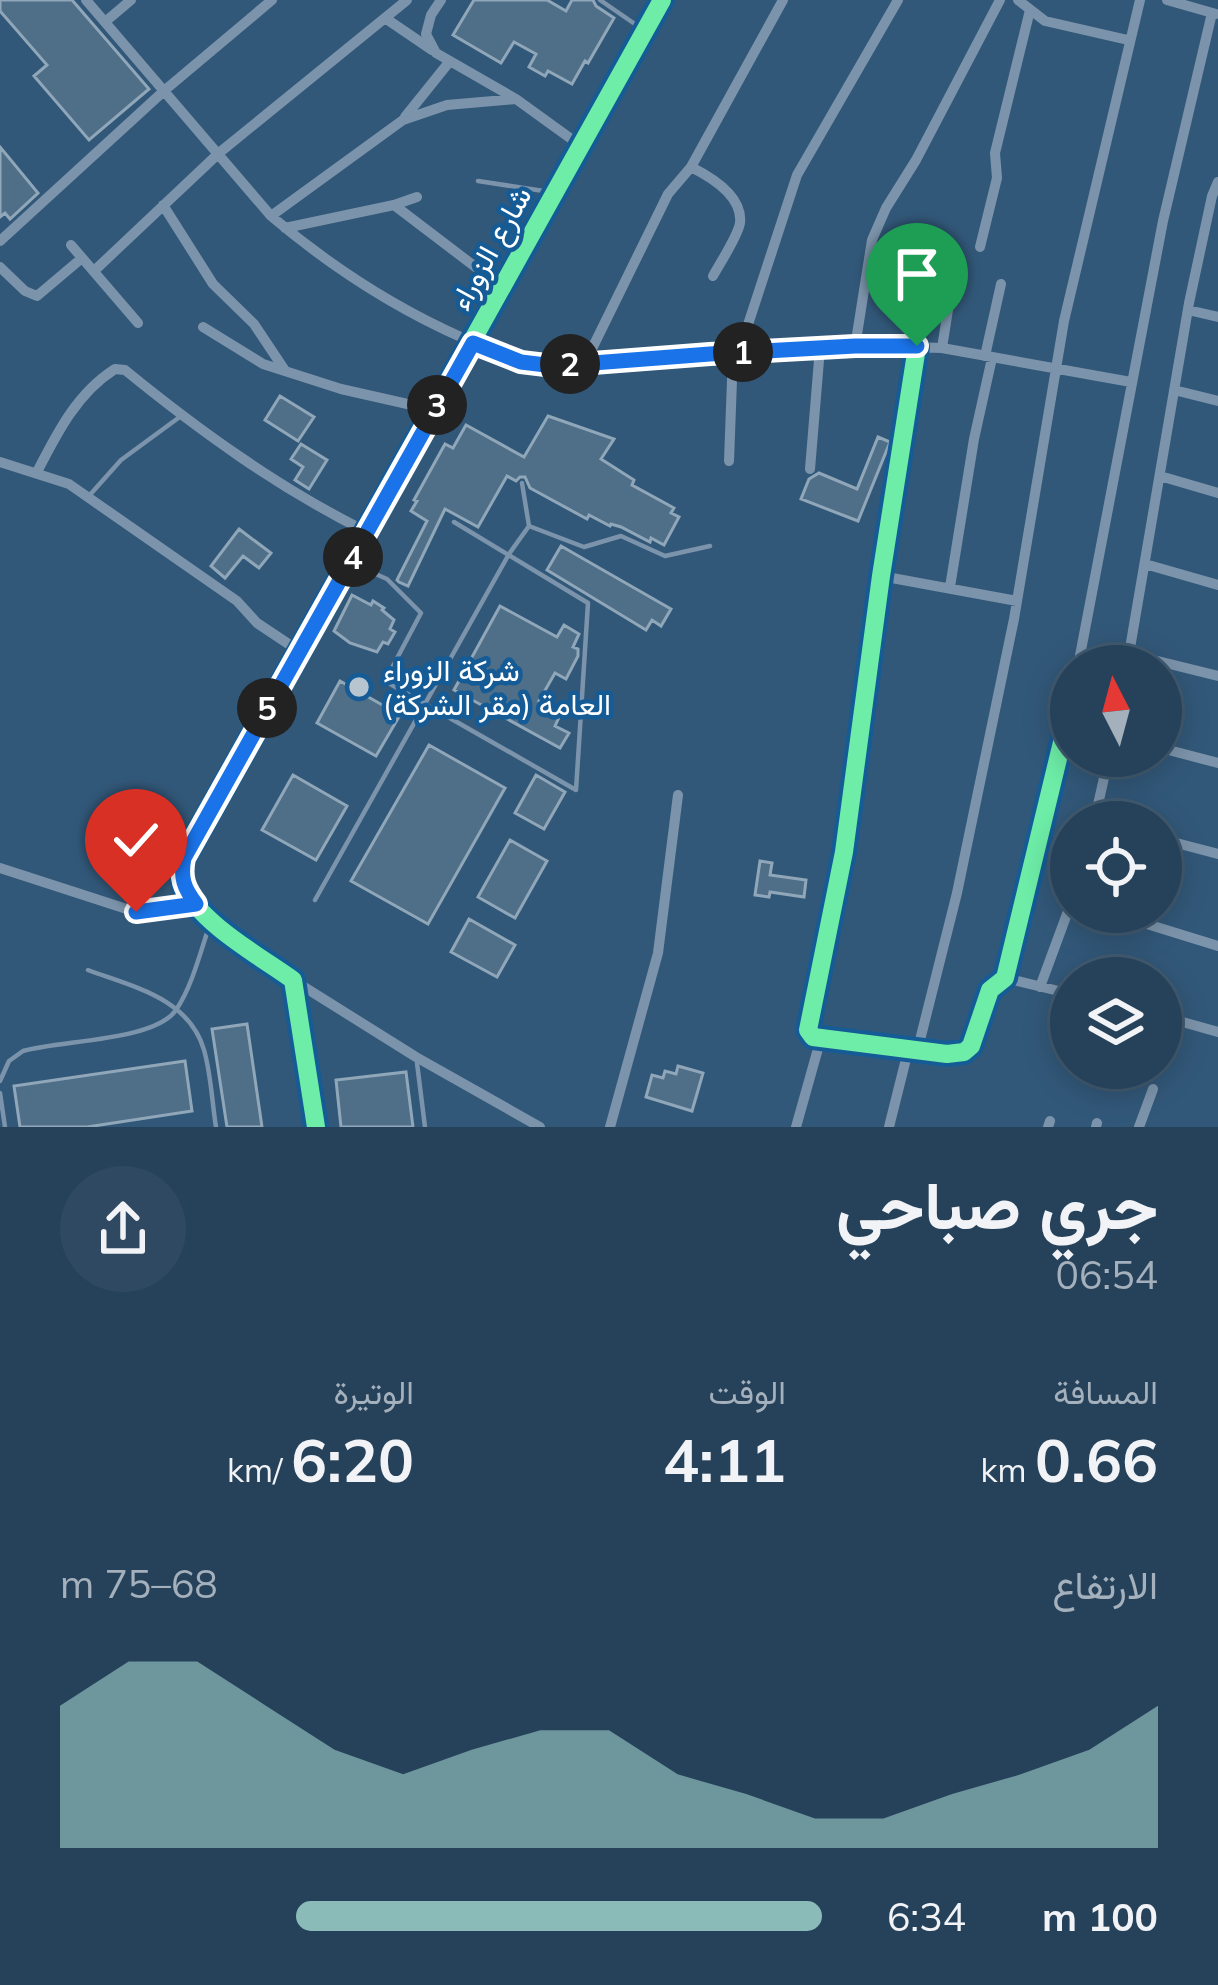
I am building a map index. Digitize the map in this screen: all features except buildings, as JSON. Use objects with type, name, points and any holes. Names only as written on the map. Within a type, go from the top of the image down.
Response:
[{"type":"street","points":[[86,0],[285,228],[340,272],[430,323],[521,362],[554,366],[917,346],[1131,382]]},
{"type":"street","points":[[105,22],[131,0]]},
{"type":"street","points":[[94,272],[219,153],[407,0]]},
{"type":"street","points":[[436,53],[426,34],[441,0]]},
{"type":"street","name":"شارع الزوراء","points":[[196,904],[184,889],[184,858],[662,0]]},
{"type":"street","points":[[585,363],[668,194],[691,167],[783,0]]},
{"type":"street","points":[[729,461],[736,353],[797,175],[898,0]]},
{"type":"street","points":[[855,346],[872,240],[1000,0]]},
{"type":"street","points":[[1018,0],[1045,20],[1128,40]]},
{"type":"street","points":[[889,1127],[957,893],[1017,601],[1064,321],[1140,0]]},
{"type":"street","points":[[1082,645],[1168,199],[1215,13],[1167,0]]},
{"type":"street","points":[[0,241],[268,1]]},
{"type":"street","points":[[980,247],[997,178],[995,152],[1030,10]]},
{"type":"street","points":[[385,18],[581,146]]},
{"type":"street","points":[[272,216],[403,120],[450,61]]},
{"type":"street","points":[[403,120],[447,105],[516,100]]},
{"type":"street","points":[[691,167],[730,195],[737,209],[740,224],[713,276]]},
{"type":"street","points":[[1130,645],[1188,310],[1218,182]]},
{"type":"street","points":[[285,228],[417,197]]},
{"type":"street","points":[[164,205],[213,284],[254,324],[284,369]]},
{"type":"street","points":[[394,205],[503,288]]},
{"type":"street","points":[[71,245],[138,323]]},
{"type":"street","points":[[0,267],[25,292],[37,296],[82,258]]},
{"type":"street","points":[[942,348],[956,265]]},
{"type":"street","points":[[950,587],[1001,284]]},
{"type":"street","points":[[1188,310],[1218,317]]},
{"type":"street","points":[[203,327],[263,364],[340,389],[434,410]]},
{"type":"street","points":[[917,346],[844,852],[808,1030],[813,1037],[946,1054],[971,1046],[990,990],[1005,979],[1054,777]]},
{"type":"street","points":[[810,469],[820,348]]},
{"type":"street","points":[[37,472],[75,405],[116,369],[125,370],[181,416],[282,486],[367,532]]},
{"type":"street","points":[[1174,390],[1218,401]]},
{"type":"street","points":[[0,462],[69,484],[299,651]]},
{"type":"street","points":[[1160,476],[1218,493]]},
{"type":"street","points":[[1145,564],[1218,585]]},
{"type":"street","points":[[881,575],[1017,601]]},
{"type":"street","points":[[1182,670],[1218,676]]},
{"type":"street","points":[[1182,754],[1218,763]]},
{"type":"street","points":[[610,1127],[658,952],[678,795]]},
{"type":"street","points":[[1182,844],[1218,854]]},
{"type":"street","points":[[0,868],[136,912],[196,904],[211,921],[293,980],[540,1127]]},
{"type":"street","points":[[1040,987],[1060,933]]},
{"type":"street","points":[[1176,933],[1218,946]]},
{"type":"street","points":[[1005,979],[1050,989]]},
{"type":"street","points":[[293,980],[316,1127]]},
{"type":"street","points":[[1182,1022],[1218,1032]]},
{"type":"street","points":[[796,1127],[821,1038]]},
{"type":"street","points":[[1139,1127],[1154,1089]]},
{"type":"lane","points":[[600,0],[645,31]]},
{"type":"lane","points":[[478,181],[555,193]]},
{"type":"lane","points":[[88,497],[121,460],[181,416]]},
{"type":"lane","points":[[315,900],[529,526],[522,482]]},
{"type":"lane","points":[[350,563],[387,579],[421,613],[385,681],[576,790],[588,603],[454,522]]},
{"type":"lane","points":[[529,526],[584,547],[621,536],[665,556],[710,546]]},
{"type":"lane","points":[[0,1081],[9,1061],[32,1048],[149,1029],[170,1017],[211,921]]},
{"type":"lane","points":[[88,970],[155,996],[193,1026],[203,1048],[216,1127]]},
{"type":"lane","points":[[0,1057],[9,1061]]},
{"type":"lane","points":[[416,1057],[425,1127]]},
{"type":"lane","points":[[0,1093],[4,1127]]},
{"type":"cycle path","points":[[316,1127],[293,980],[202,913],[184,886],[184,858],[662,0]]},
{"type":"cycle path","points":[[917,347],[844,852],[808,1030],[813,1037],[947,1054],[971,1046],[990,990],[1005,978],[1054,777]]},
{"type":"place","name":"شركة الزوراء العامة (مقر الشركة)","points":[[359,687]]},
{"type":"route","points":[[136,912],[196,904],[184,889],[184,858],[473,343],[521,362],[554,366],[917,346]]}]
